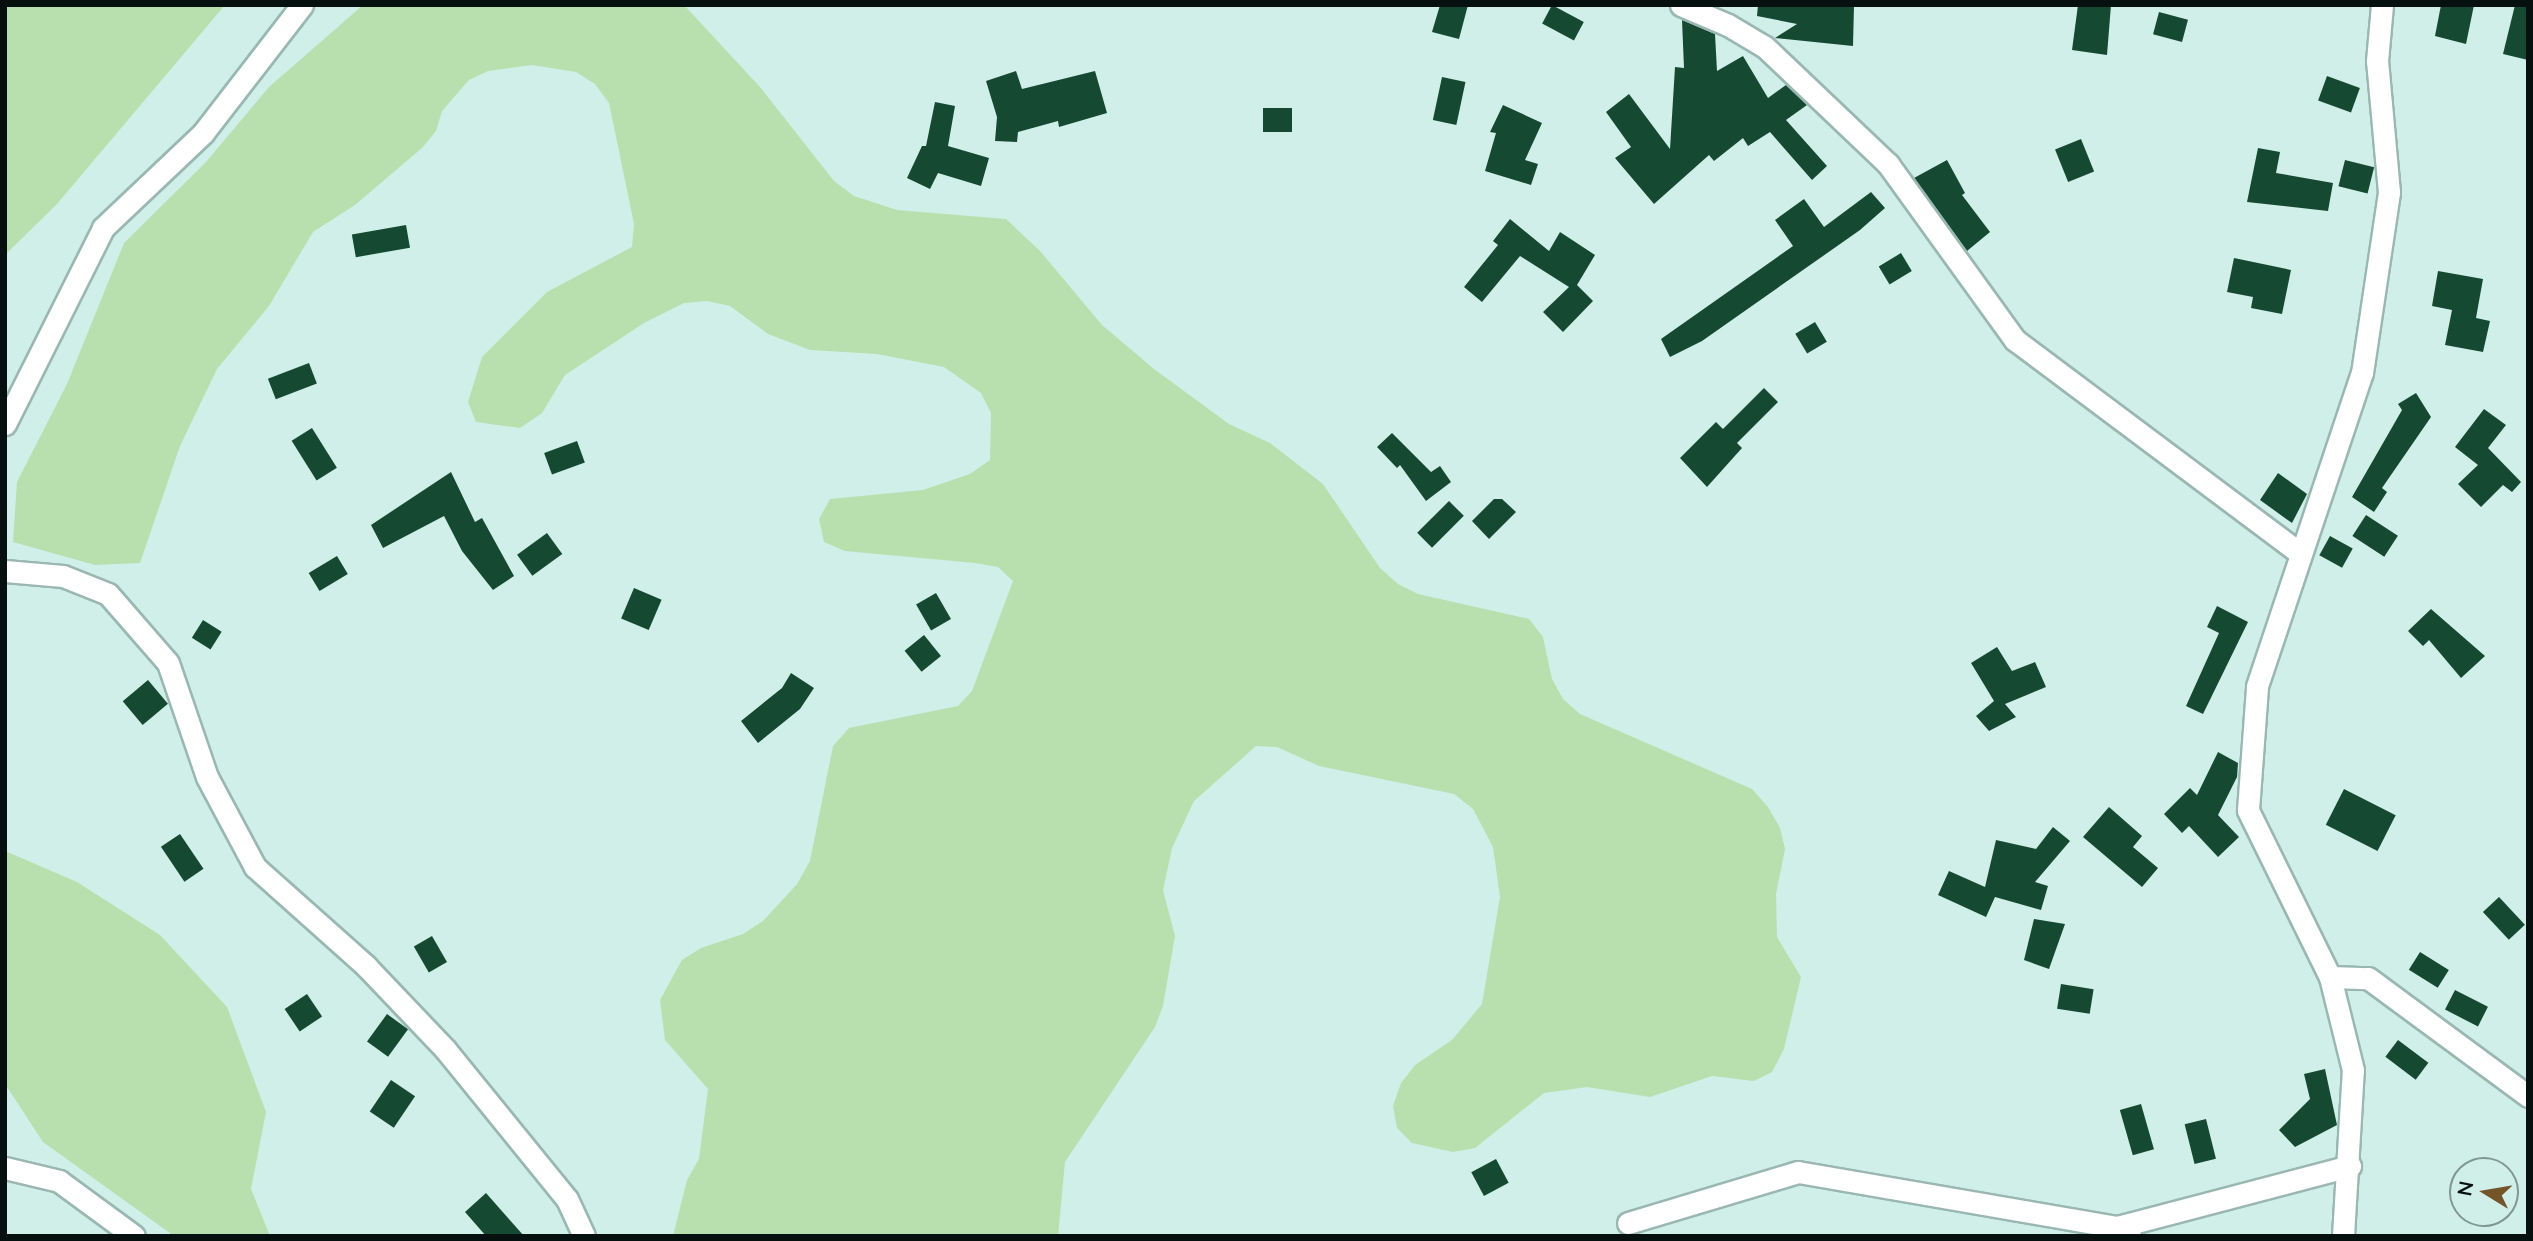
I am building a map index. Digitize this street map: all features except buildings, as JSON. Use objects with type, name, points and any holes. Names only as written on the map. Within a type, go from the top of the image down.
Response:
[{"type":"street","points":[[5,424],[103,228],[203,133],[302,5]]},
{"type":"street","points":[[1681,5],[1728,24],[1765,47],[1888,164],[2015,340],[2300,553]]},
{"type":"street","points":[[2343,1236],[2350,1167],[2353,1070],[2330,977],[2248,810],[2257,686],[2362,373],[2389,192],[2377,61],[2382,5]]},
{"type":"street","points":[[5,571],[62,576],[108,594],[168,663],[207,778],[255,867],[366,966],[445,1049],[567,1199],[584,1236]]},
{"type":"street","points":[[2330,977],[2368,978],[2528,1096]]},
{"type":"street","points":[[1628,1223],[1798,1172],[2123,1231],[2350,1167]]},
{"type":"street","points":[[5,1168],[60,1181],[134,1236]]},
{"type":"green space","points":[[5,5],[225,5],[57,204],[5,255]]},
{"type":"green space","points":[[363,5],[684,5],[760,87],[834,181],[854,196],[897,210],[1006,219],[1040,251],[1102,325],[1154,369],[1229,424],[1270,443],[1323,484],[1380,568],[1398,584],[1418,594],[1529,619],[1543,637],[1552,679],[1563,699],[1580,714],[1752,789],[1768,807],[1780,828],[1785,849],[1776,894],[1777,937],[1801,977],[1784,1049],[1772,1072],[1754,1081],[1712,1076],[1650,1097],[1587,1087],[1544,1093],[1475,1148],[1453,1152],[1412,1143],[1397,1128],[1393,1106],[1401,1083],[1415,1065],[1452,1040],[1482,1004],[1500,897],[1493,847],[1473,809],[1454,794],[1319,766],[1277,747],[1256,746],[1194,801],[1172,848],[1163,890],[1175,936],[1163,1006],[1155,1027],[1065,1162],[1058,1236],[673,1236],[687,1180],[699,1159],[708,1089],[665,1040],[660,1000],[682,960],[701,948],[743,934],[763,921],[797,884],[810,861],[833,746],[849,728],[958,706],[972,691],[1013,581],[998,567],[845,551],[824,542],[819,519],[830,499],[923,490],[970,474],[990,460],[991,413],[981,393],[944,367],[877,354],[810,350],[768,334],[730,306],[707,301],[684,303],[644,323],[565,375],[542,413],[520,428],[476,422],[468,402],[482,357],[547,292],[632,247],[634,224],[609,103],[595,84],[576,72],[532,65],[488,71],[469,80],[442,111],[436,131],[422,148],[355,205],[313,232],[269,306],[217,369],[180,446],[140,563],[95,565],[13,542],[17,482],[67,384],[124,243],[206,162],[269,87]]},
{"type":"green space","points":[[5,851],[77,882],[160,935],[227,1007],[266,1112],[251,1189],[270,1236],[174,1236],[43,1142],[5,1084]]}]
